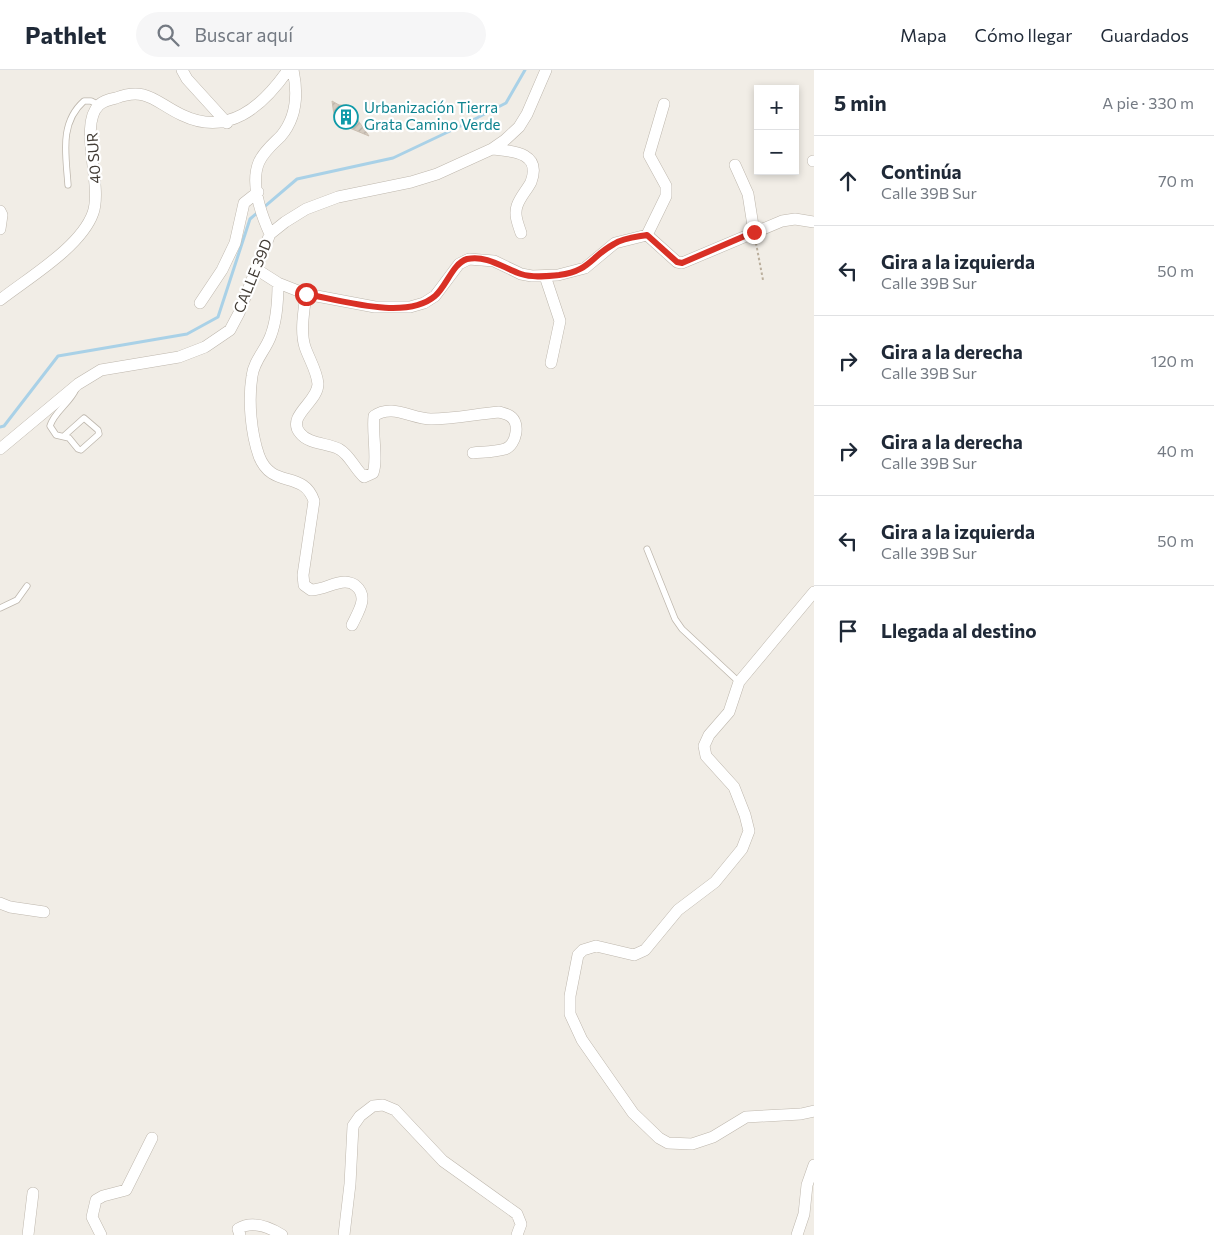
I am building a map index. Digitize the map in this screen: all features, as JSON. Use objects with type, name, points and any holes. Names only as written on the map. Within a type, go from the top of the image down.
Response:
[{"type":"street","points":[[182,70],[187,79],[227,123]]},
{"type":"street","points":[[99,105],[127,94],[138,92],[200,123],[227,123],[261,102],[277,86],[289,70]]},
{"type":"street","points":[[270,234],[258,196],[258,164],[263,154],[282,134],[293,116],[297,94],[289,70]]},
{"type":"street","name":"CALLE 39D","points":[[0,449],[78,384],[101,370],[178,357],[205,347],[230,330],[270,234],[306,209],[338,197],[420,180],[492,148],[519,126],[527,114],[546,70]]},
{"type":"street","points":[[256,270],[278,283],[306,294],[375,307],[410,307],[424,303],[435,296],[459,264],[469,259],[494,261],[521,274],[545,276],[579,271],[615,243],[647,235],[666,196],[666,186],[649,154],[664,104]]},
{"type":"street","name":"40 SUR","points":[[0,300],[69,247],[93,214],[97,195],[91,133],[92,118],[99,105]]},
{"type":"street","points":[[492,148],[521,152],[529,159],[533,170],[531,182],[516,207],[516,218],[521,233]]},
{"type":"street","points":[[735,165],[748,194],[754,232]]},
{"type":"street","points":[[200,303],[222,270],[235,243],[244,203],[258,196]]},
{"type":"street","points":[[0,211],[2,215],[0,229]]},
{"type":"street","points":[[647,235],[677,262],[682,263],[782,221],[795,219],[814,222]]},
{"type":"street","points":[[545,276],[560,321],[551,363]]},
{"type":"street","points":[[278,283],[276,318],[271,337],[259,354],[252,376],[251,408],[259,457],[268,470],[280,478],[302,482],[310,489],[314,500],[304,585],[311,590],[321,590],[346,582],[355,584],[362,592],[362,603],[352,625]]},
{"type":"street","points":[[306,294],[304,339],[318,384],[315,395],[299,414],[296,422],[299,432],[305,438],[337,447],[345,453],[364,476],[373,473],[376,466],[372,434],[374,416],[381,411],[392,411],[430,419],[499,412],[510,415],[515,421],[516,432],[513,442],[506,449],[473,453]]},
{"type":"street","points":[[814,592],[739,682],[729,712],[709,735],[704,746],[706,756],[734,787],[745,815],[749,831],[742,849],[715,882],[678,910],[645,950],[634,955],[596,946],[583,950],[578,956],[570,996],[570,1014],[582,1040],[633,1113],[659,1138],[668,1143],[692,1144],[713,1137],[746,1116],[801,1114],[814,1111]]},
{"type":"street","points":[[0,903],[10,907],[44,912]]},
{"type":"street","points":[[344,1235],[350,1184],[353,1126],[360,1116],[373,1106],[383,1105],[395,1110],[443,1160],[517,1214],[521,1224],[517,1235]]},
{"type":"street","points":[[101,1235],[92,1217],[96,1200],[103,1196],[126,1190],[152,1138]]},
{"type":"street","points":[[797,1235],[804,1214],[807,1185],[814,1165]]},
{"type":"street","points":[[28,1235],[33,1192]]},
{"type":"street","points":[[240,1235],[238,1229],[252,1224],[273,1230],[282,1235]]},
{"type":"lane","points":[[68,184],[65,146],[68,125],[75,109],[84,101],[92,101],[99,105]]},
{"type":"lane","points":[[65,435],[81,450],[98,434],[98,430],[84,418],[65,435],[56,435],[50,426],[51,421],[73,398],[78,384]]},
{"type":"lane","points":[[647,549],[675,619],[682,629],[739,682]]},
{"type":"lane","points":[[0,608],[17,600],[27,586]]},
{"type":"path","points":[[754,232],[763,280]]},
{"type":"building","name":"Urbanización Tierra Grata Camino Verde","points":[[332,101],[339,105],[347,105],[369,136],[335,122]]},
{"type":"waterway","points":[[0,427],[4,426],[58,356],[187,334],[218,317],[250,219],[297,179],[393,158],[469,122],[506,103],[525,70]]},
{"type":"place","name":"Urbanización Tierra Grata Camino Verde","points":[[346,117]]},
{"type":"route","points":[[306,294],[375,307],[410,307],[424,303],[435,296],[464,260],[481,259],[494,261],[521,274],[532,276],[558,275],[579,271],[610,246],[632,238],[647,235],[654,239],[677,262],[682,263],[754,232]]}]
